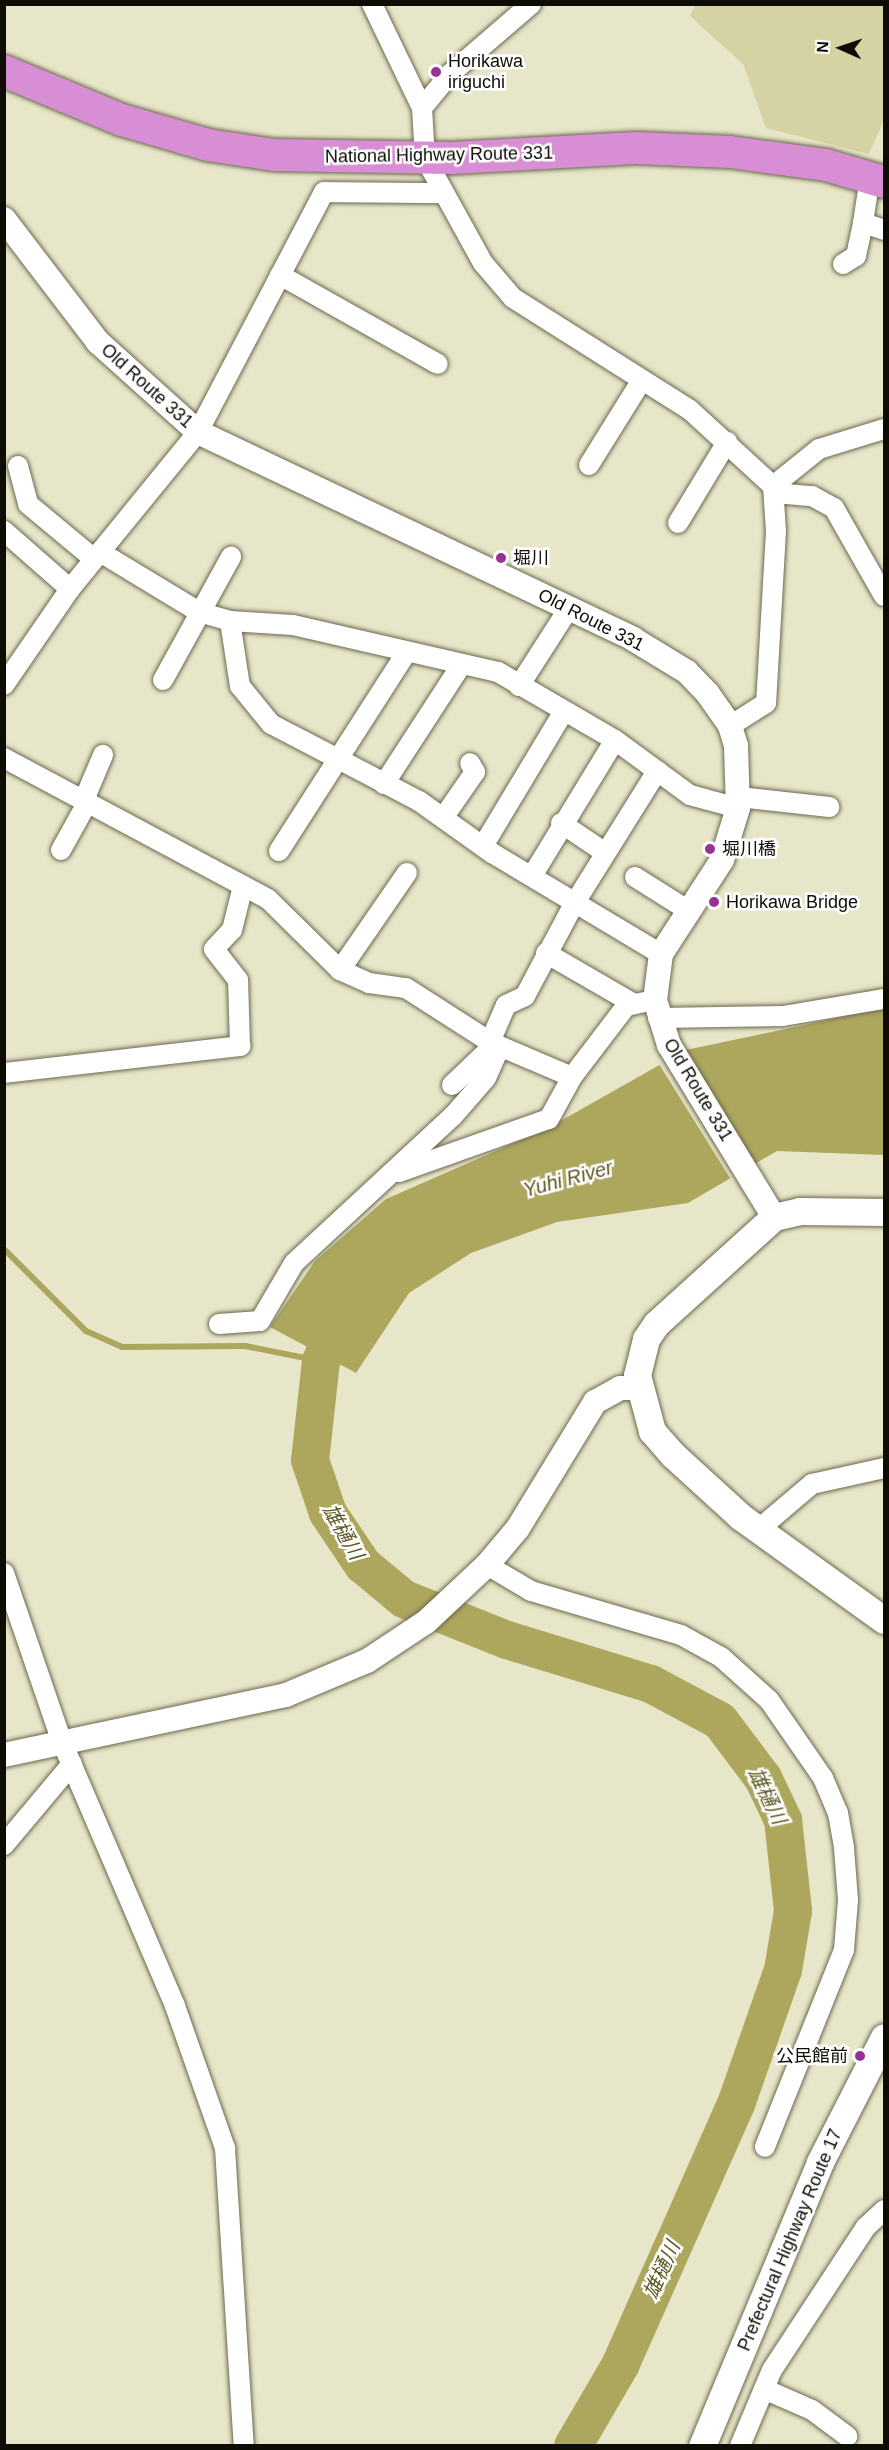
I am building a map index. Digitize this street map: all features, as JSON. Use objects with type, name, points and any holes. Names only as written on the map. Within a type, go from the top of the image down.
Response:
[{"type":"highway","name":"National Highway Route 331","points":[[4,71],[100,112],[208,145],[307,158],[425,158],[636,148],[730,152],[826,165],[878,179]]},
{"type":"main road","points":[[885,1212],[809,1211],[774,1217],[656,1324],[639,1358],[638,1388],[652,1431],[718,1498],[885,1620]]},
{"type":"main road","name":"Prefectural Highway Route 17","points":[[702,2445],[820,2162],[885,2037]]},
{"type":"street","points":[[372,4],[422,108],[425,158],[483,263],[513,298],[690,410],[727,442],[774,490],[812,496],[834,508],[885,596]]},
{"type":"street","points":[[422,108],[450,74],[531,4]]},
{"type":"street","points":[[843,264],[856,256],[863,223],[878,179]]},
{"type":"street","points":[[4,685],[70,589],[198,432],[324,192],[444,193]]},
{"type":"street","name":"Old Route 331","points":[[4,219],[98,342],[198,432],[569,608],[687,672],[730,726],[739,802],[722,860],[661,954],[649,1007],[669,1045],[774,1217]]},
{"type":"street","points":[[863,223],[885,230]]},
{"type":"street","points":[[280,275],[438,364]]},
{"type":"street","points":[[589,465],[642,380]]},
{"type":"street","points":[[730,726],[766,703],[774,490],[819,449],[885,429]]},
{"type":"street","points":[[678,523],[727,442]]},
{"type":"street","points":[[18,466],[28,504],[97,556],[199,612],[230,621],[293,625],[498,672],[615,740],[690,795],[739,802],[828,807]]},
{"type":"street","points":[[4,531],[70,589]]},
{"type":"street","points":[[163,680],[231,557]]},
{"type":"street","points":[[519,686],[569,608]]},
{"type":"street","points":[[230,621],[240,686],[270,724],[384,784],[442,818],[574,904],[661,954]]},
{"type":"street","points":[[279,851],[335,760],[407,652]]},
{"type":"street","points":[[384,784],[462,664]]},
{"type":"street","points":[[483,846],[564,711]]},
{"type":"street","points":[[532,876],[561,823],[615,740]]},
{"type":"street","points":[[61,850],[86,801],[103,755]]},
{"type":"street","points":[[4,758],[268,899],[340,970],[369,984],[406,988],[495,1044],[572,1077]]},
{"type":"street","points":[[442,818],[475,772],[470,763]]},
{"type":"street","points":[[219,1324],[260,1321],[294,1263],[323,1231],[396,1173],[486,1078],[506,1005],[525,996],[546,953],[604,852],[657,771]]},
{"type":"street","points":[[561,823],[604,852]]},
{"type":"street","points":[[340,970],[407,873]]},
{"type":"street","points":[[634,877],[689,911]]},
{"type":"street","points":[[4,1073],[240,1046],[238,980],[214,949],[232,930],[243,886]]},
{"type":"street","points":[[546,953],[649,1007]]},
{"type":"street","points":[[396,1173],[549,1119],[572,1077],[626,1006],[783,1016],[885,999]]},
{"type":"street","points":[[452,1085],[495,1044]]},
{"type":"street","points":[[4,1755],[286,1695],[368,1661],[426,1622],[487,1564],[518,1528],[595,1402],[620,1388],[638,1388]]},
{"type":"street","points":[[759,1529],[812,1484],[885,1468]]},
{"type":"street","points":[[487,1564],[531,1591],[681,1635],[721,1657],[769,1700],[823,1778],[838,1813],[844,1848],[848,1900],[844,1950],[818,2027],[765,2147]]},
{"type":"street","points":[[4,1573],[63,1742],[175,2006],[225,2148],[244,2445]]},
{"type":"street","points":[[4,1845],[72,1764]]},
{"type":"street","points":[[740,2445],[765,2389],[866,2227],[885,2210]]},
{"type":"street","points":[[765,2389],[812,2409],[847,2436]]},
{"type":"shaded area","points":[[695,5],[884,5],[884,120],[869,154],[766,128],[743,64],[690,16]]},
{"type":"water","name":"Yuhi River","points":[[884,1008],[884,1155],[777,1151],[688,1203],[557,1222],[471,1253],[409,1293],[356,1373],[270,1327],[315,1261],[386,1199],[548,1128],[686,1050]]},
{"type":"pier","points":[[683,1048],[757,1166],[732,1181],[658,1063]]},
{"type":"waterway","points":[[4,1249],[86,1331],[122,1347],[245,1346],[321,1361]]},
{"type":"waterway","name":"雄樋川","points":[[343,1309],[321,1361],[310,1460],[328,1513],[363,1565],[404,1599],[507,1640],[651,1684],[720,1721],[763,1778],[783,1820],[793,1911],[783,1970],[736,2104],[621,2364],[573,2446]]},
{"type":"place","name":"Horikawa iriguchi","points":[[436,72]]},
{"type":"place","name":"堀川","points":[[501,558]]},
{"type":"place","name":"堀川橋","points":[[710,849]]},
{"type":"place","name":"Horikawa Bridge","points":[[714,902]]},
{"type":"place","name":"公民館前","points":[[860,2056]]}]
